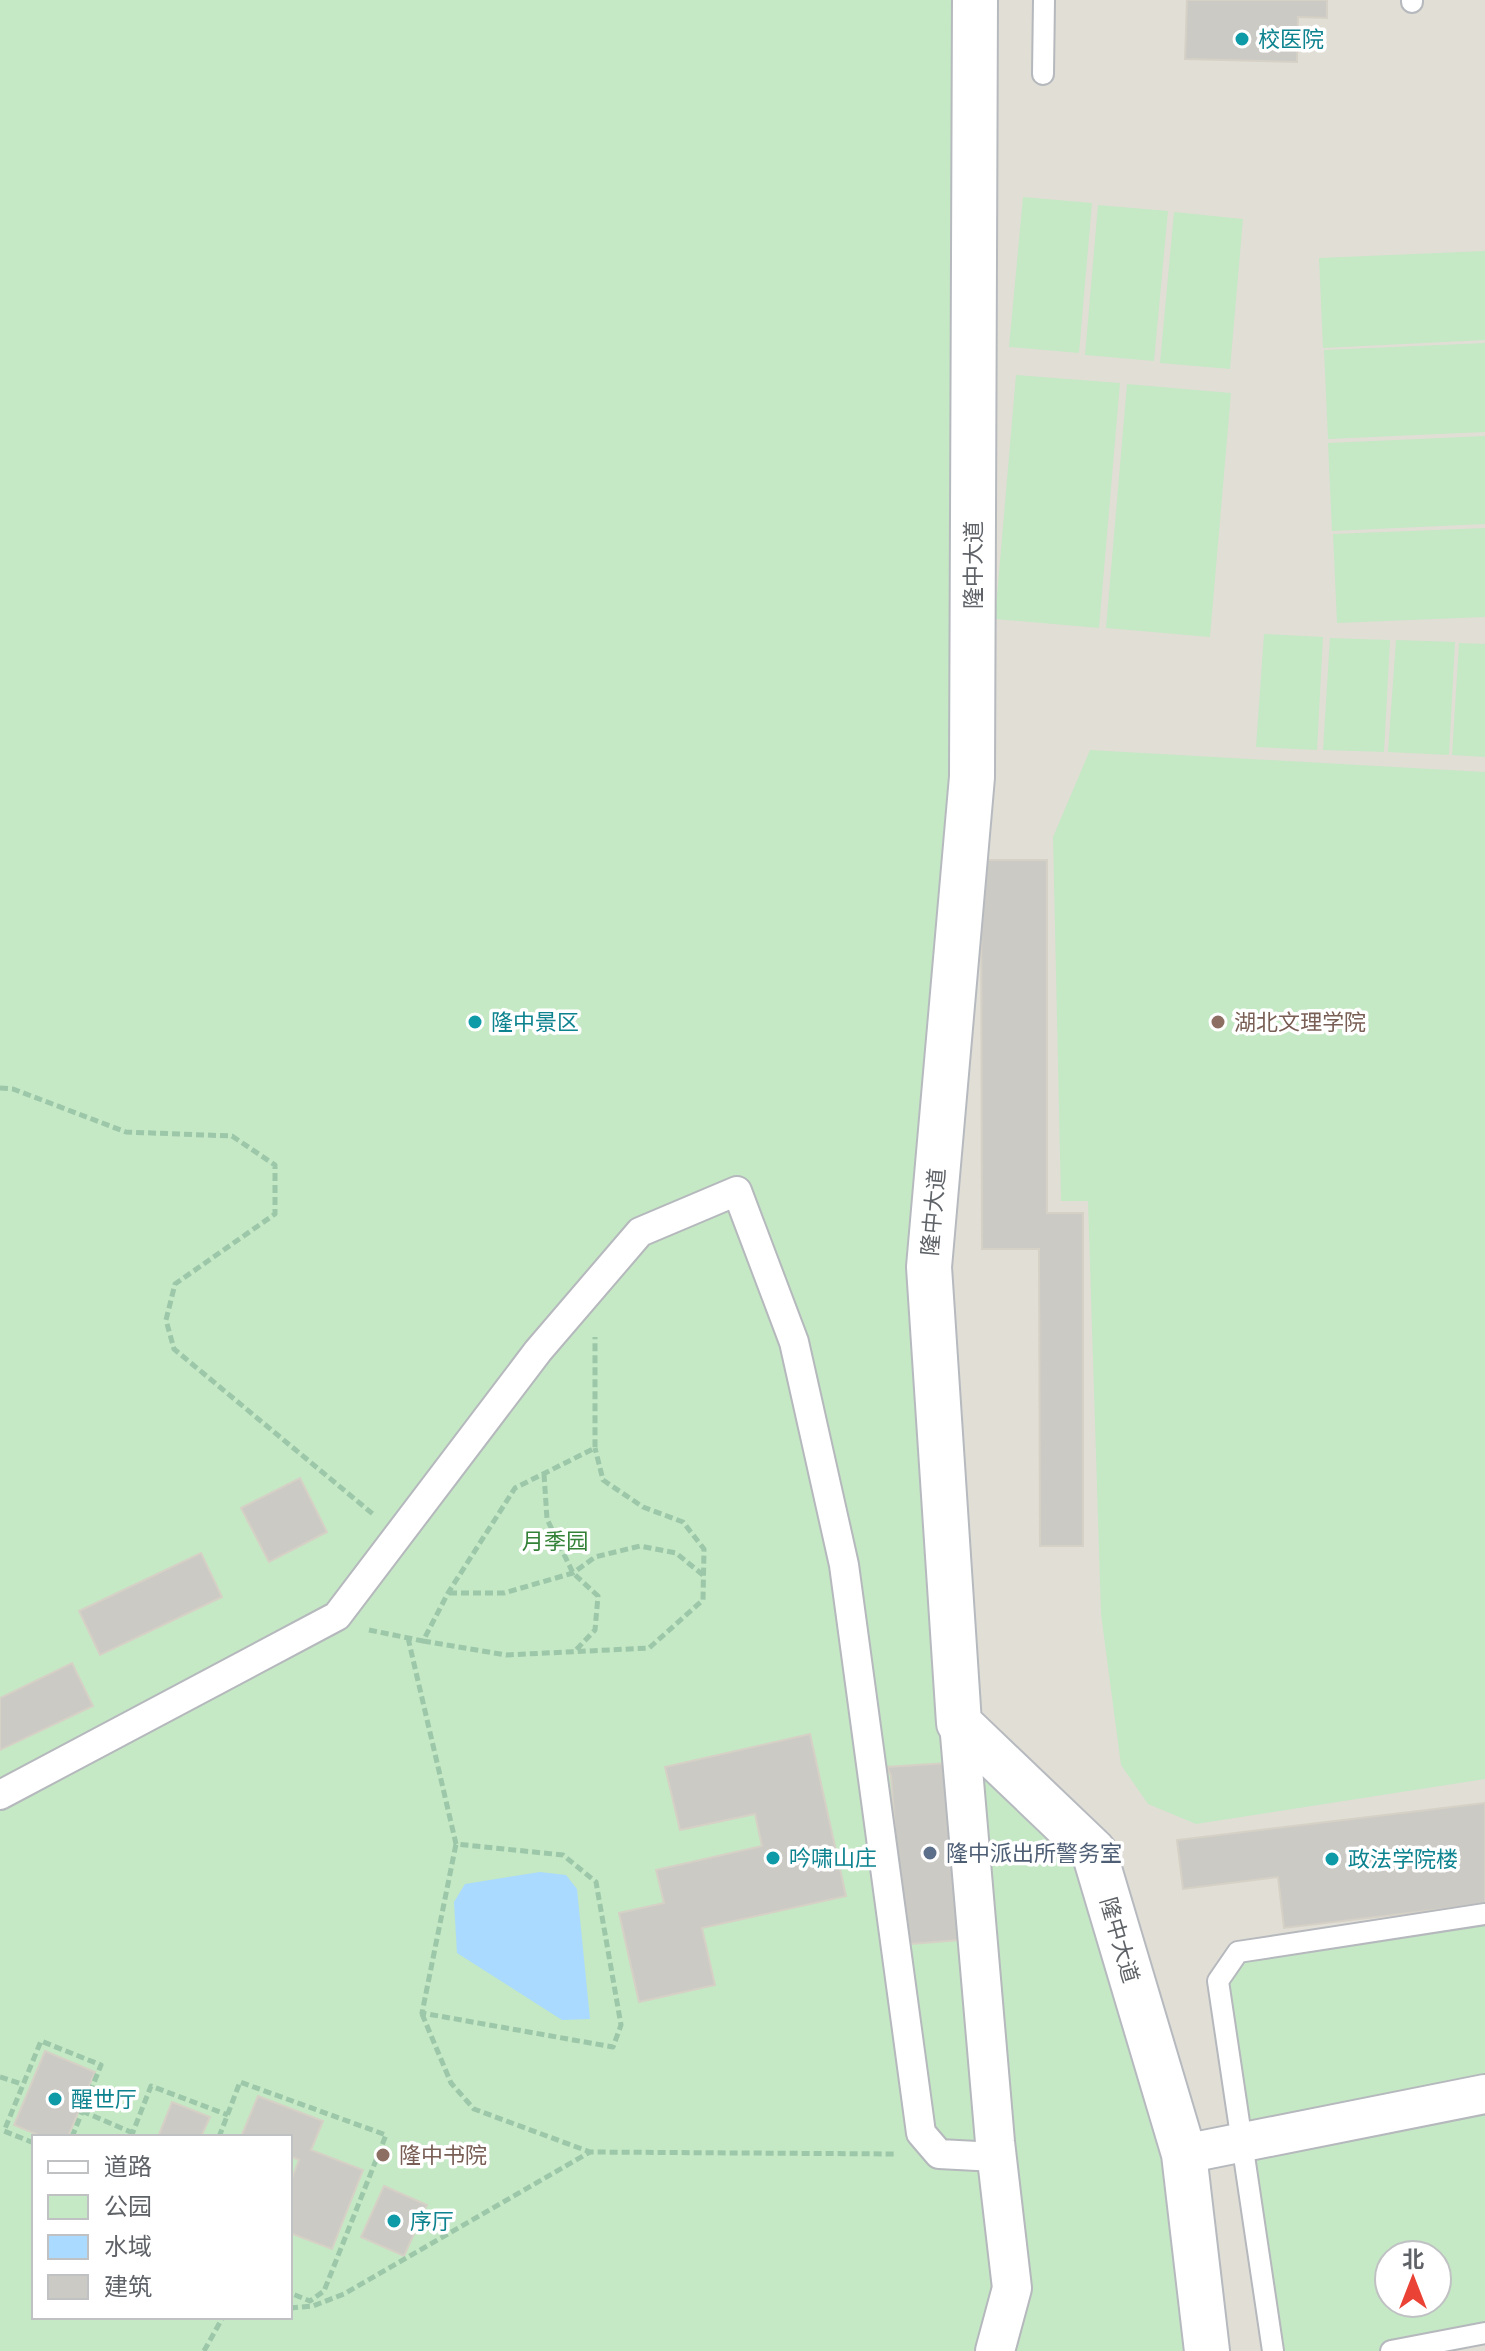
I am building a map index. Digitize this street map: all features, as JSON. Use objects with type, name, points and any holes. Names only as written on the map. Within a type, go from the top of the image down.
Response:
[{"type":"main road","name":"隆中大道","points":[[975,0],[972,777],[929,1267],[959,1723],[1094,1852],[1184,2154],[1207,2351]]},
{"type":"street","points":[[0,1795],[337,1616],[538,1351],[640,1232],[737,1191],[794,1342],[844,1565],[921,2133],[939,2154],[996,2157]]},
{"type":"street","points":[[959,1723],[996,2157],[1012,2288],[995,2351]]},
{"type":"street","points":[[1184,2154],[1485,2094]]},
{"type":"lane","points":[[1043,74],[1044,0]]},
{"type":"lane","points":[[1273,2351],[1218,1981],[1238,1952],[1485,1914]]},
{"type":"lane","points":[[1391,2351],[1485,2333]]},
{"type":"path","points":[[0,1088],[13,1089],[126,1132],[232,1136],[275,1165],[275,1214],[175,1284],[166,1320],[174,1349],[398,1535]]},
{"type":"path","points":[[325,1622],[506,1655],[649,1648],[703,1600],[704,1549],[683,1522],[643,1507],[603,1480],[595,1448],[596,1284]]},
{"type":"path","points":[[423,1641],[448,1593],[515,1488],[595,1448]]},
{"type":"path","points":[[544,1474],[547,1519],[573,1573],[598,1596],[595,1630],[574,1652]]},
{"type":"path","points":[[448,1593],[504,1593],[573,1573],[595,1557],[640,1546],[676,1553],[703,1575]]},
{"type":"path","points":[[408,1638],[456,1844],[422,2013],[451,2083],[474,2109],[590,2152],[939,2154]]},
{"type":"path","points":[[422,2013],[613,2047],[621,2025],[596,1882],[563,1855],[456,1844]]},
{"type":"path","points":[[32,2142],[4,2131],[41,2041],[101,2065],[73,2135]]},
{"type":"path","points":[[0,2077],[22,2084]]},
{"type":"path","points":[[220,2135],[240,2082],[386,2135],[324,2291],[310,2301],[292,2294]]},
{"type":"path","points":[[82,2111],[132,2135],[151,2086],[228,2115]]},
{"type":"path","points":[[292,2308],[313,2306],[344,2294],[590,2152]]},
{"type":"path","points":[[204,2351],[222,2319]]},
{"type":"shaded area","name":"湖北文理学院","points":[[975,0],[1485,0],[1485,2351],[1207,2351],[959,1723],[929,1267]]},
{"type":"green space","name":"隆中景区","points":[[0,0],[975,0],[972,777],[929,1267],[959,1723],[1094,1852],[1207,2351],[0,2351]]},
{"type":"green space","points":[[1023,197],[1092,203],[1079,353],[1009,347]]},
{"type":"green space","points":[[1098,205],[1168,211],[1154,361],[1085,355]]},
{"type":"green space","points":[[1174,212],[1243,219],[1230,369],[1160,363]]},
{"type":"green space","points":[[1485,251],[1485,340],[1323,348],[1319,258]]},
{"type":"green space","points":[[1485,343],[1485,432],[1328,439],[1324,350]]},
{"type":"green space","points":[[1016,375],[1120,383],[1099,628],[995,619]]},
{"type":"green space","points":[[1127,384],[1231,393],[1210,637],[1106,628]]},
{"type":"green space","points":[[1485,436],[1485,524],[1332,531],[1328,443]]},
{"type":"green space","points":[[1485,528],[1485,617],[1337,623],[1333,534]]},
{"type":"green space","points":[[1264,634],[1323,637],[1317,750],[1256,747]]},
{"type":"green space","points":[[1330,638],[1390,640],[1384,752],[1323,750]]},
{"type":"green space","points":[[1396,640],[1455,642],[1449,755],[1388,752]]},
{"type":"green space","points":[[1459,643],[1485,644],[1485,757],[1452,755]]},
{"type":"green space","points":[[1090,750],[1485,772],[1485,1779],[1196,1824],[1148,1804],[1121,1765],[1101,1614],[1088,1201],[1061,1201],[1053,837]]},
{"type":"green space","points":[[1485,1914],[1485,2333],[1391,2351],[1273,2351],[1218,1981],[1238,1952]]},
{"type":"water","points":[[540,1872],[566,1875],[577,1889],[590,2019],[562,2020],[457,1953],[454,1902],[465,1884]]},
{"type":"building","name":"校医院","points":[[1187,0],[1327,0],[1327,18],[1298,17],[1297,62],[1185,59]]},
{"type":"building","points":[[981,860],[1047,860],[1047,1213],[1083,1213],[1083,1546],[1040,1546],[1039,1249],[982,1249]]},
{"type":"building","points":[[300,1478],[327,1532],[269,1562],[241,1508]]},
{"type":"building","points":[[201,1553],[222,1597],[100,1655],[79,1611]]},
{"type":"building","points":[[72,1663],[93,1706],[0,1750],[0,1698]]},
{"type":"building","name":"吟啸山庄","points":[[810,1734],[846,1896],[702,1928],[715,1985],[639,2002],[619,1913],[664,1903],[656,1870],[762,1846],[755,1814],[680,1830],[665,1767]]},
{"type":"building","name":"隆中派出所警务室","points":[[947,1763],[960,1940],[910,1944],[901,1948],[903,1938],[891,1776],[887,1767]]},
{"type":"building","name":"政法学院楼","points":[[1485,1803],[1485,1904],[1284,1928],[1278,1877],[1183,1889],[1177,1840]]},
{"type":"building","name":"醒世厅","points":[[45,2051],[95,2072],[69,2135],[38,2135],[14,2125]]},
{"type":"building","points":[[258,2096],[323,2121],[311,2150],[363,2170],[332,2249],[292,2234],[292,2178],[299,2160],[292,2157],[292,2135],[242,2135]]},
{"type":"building","points":[[172,2102],[210,2117],[202,2135],[159,2135]]},
{"type":"building","name":"序厅","points":[[384,2186],[427,2205],[404,2256],[361,2237]]},
{"type":"place","name":"校医院","points":[[1242,39]]},
{"type":"place","name":"隆中景区","points":[[475,1022]]},
{"type":"place","name":"湖北文理学院","points":[[1218,1022]]},
{"type":"place","name":"隆中派出所警务室","points":[[930,1853]]},
{"type":"place","name":"吟啸山庄","points":[[773,1858]]},
{"type":"place","name":"政法学院楼","points":[[1332,1859]]},
{"type":"place","name":"醒世厅","points":[[55,2099]]},
{"type":"place","name":"隆中书院","points":[[383,2155]]},
{"type":"place","name":"序厅","points":[[394,2221]]},
{"type":"park label","name":"月季园","points":[[555,1541]]}]
